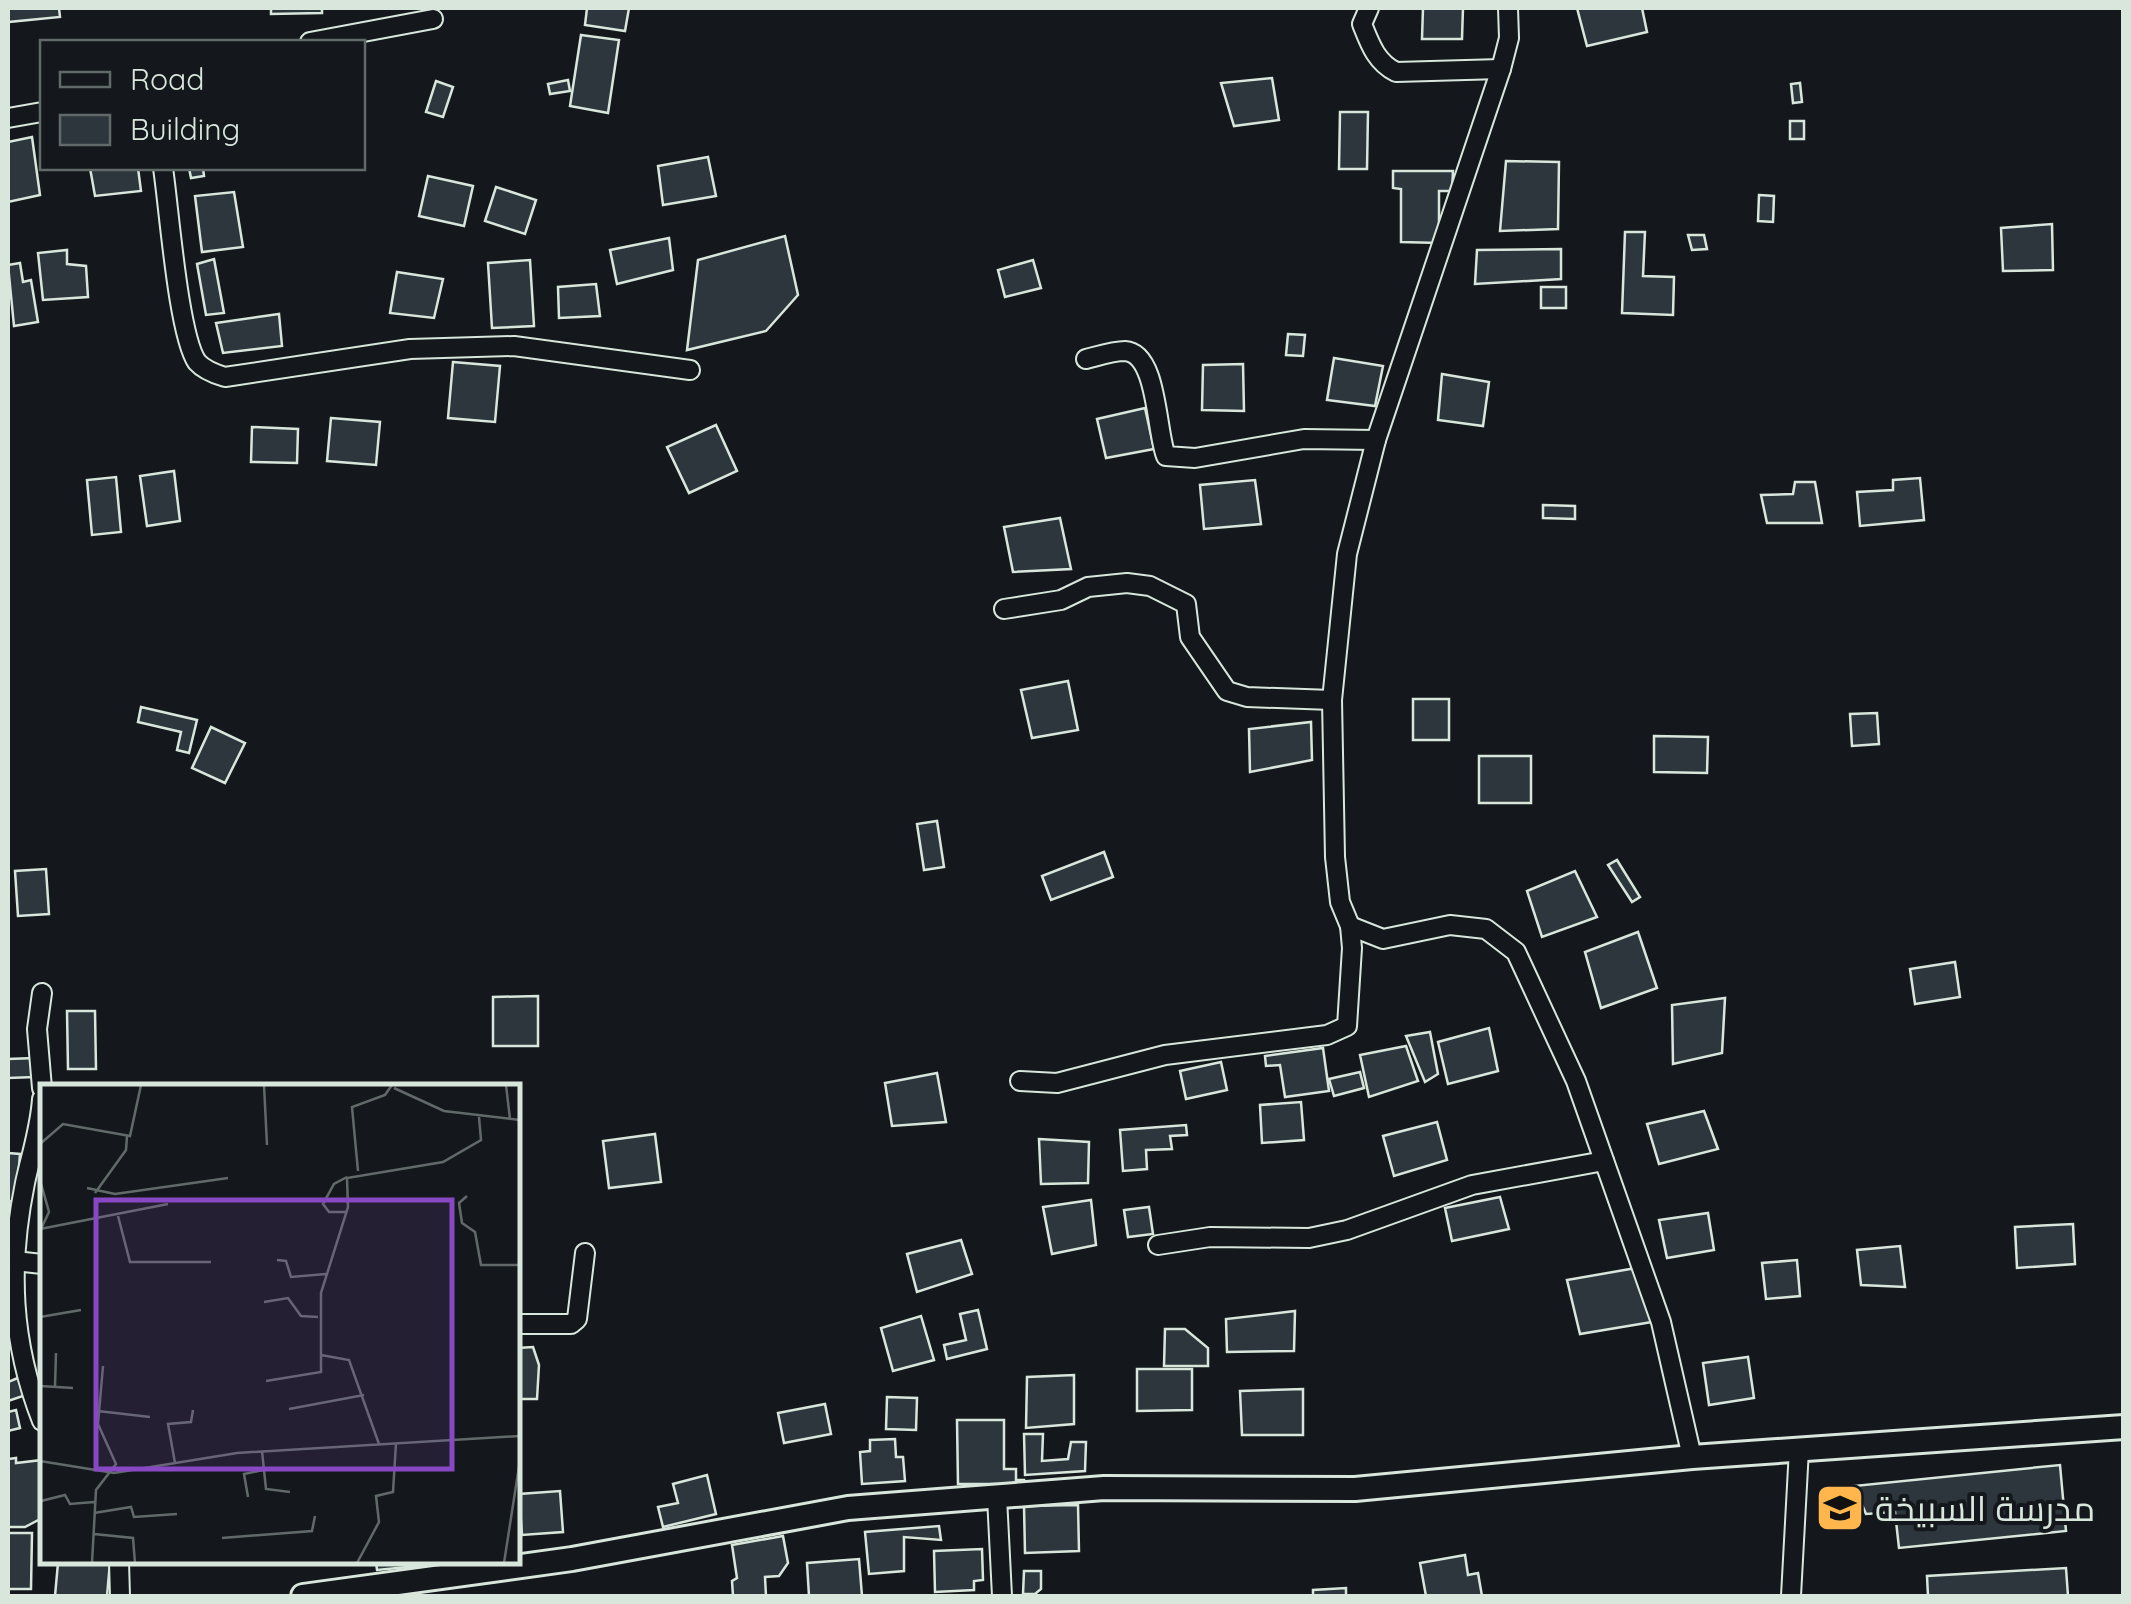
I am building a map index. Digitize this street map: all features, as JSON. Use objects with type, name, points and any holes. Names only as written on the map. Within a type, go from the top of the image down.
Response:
[{"type":"street","points":[[1370,8],[1362,24],[1372,49],[1383,65],[1396,72],[1501,69]]},
{"type":"street","points":[[1020,1082],[1057,1083],[1165,1055],[1339,1033],[1346,1026],[1350,926],[1340,902],[1335,857],[1332,700],[1347,554],[1376,440],[1501,69],[1509,38],[1508,8]]},
{"type":"street","points":[[321,40],[433,19]]},
{"type":"street","points":[[8,118],[40,112]]},
{"type":"street","points":[[163,170],[186,323],[196,360],[224,377],[410,348],[514,346],[690,370]]},
{"type":"street","points":[[1086,359],[1124,351],[1141,359],[1150,378],[1166,456],[1196,458],[1304,439],[1376,440]]},
{"type":"street","points":[[1004,609],[1061,600],[1088,587],[1150,586],[1186,604],[1190,637],[1227,691],[1247,698],[1332,700]]},
{"type":"street","points":[[1350,926],[1383,940],[1450,925],[1486,929],[1516,952],[1576,1081],[1661,1322],[1692,1457]]},
{"type":"street","points":[[42,993],[37,1029],[42,1084]]},
{"type":"street","points":[[40,1112],[15,1261],[16,1338],[23,1372],[40,1415]]},
{"type":"street","points":[[1158,1245],[1210,1238],[1310,1238],[1347,1230],[1472,1185],[1604,1161]]},
{"type":"street","points":[[520,1324],[571,1324],[578,1318],[585,1253]]},
{"type":"street","points":[[15,1261],[40,1264]]},
{"type":"street","points":[[520,1563],[572,1559],[848,1508],[1104,1488],[1355,1488],[1692,1457],[2124,1427]]},
{"type":"street","points":[[1792,1596],[1799,1450]]},
{"type":"street","points":[[997,1496],[1002,1596]]},
{"type":"street","points":[[119,1564],[120,1596]]},
{"type":"street","points":[[303,1596],[511,1564]]},
{"type":"building","points":[[8,8],[59,8],[60,17],[8,22]]},
{"type":"building","points":[[271,8],[322,8],[322,13],[271,14]]},
{"type":"building","points":[[587,8],[629,8],[625,31],[585,25]]},
{"type":"building","points":[[1423,8],[1463,8],[1462,39],[1422,39]]},
{"type":"building","points":[[1577,8],[1642,8],[1647,32],[1587,46]]},
{"type":"building","points":[[581,35],[619,40],[608,113],[570,106]]},
{"type":"building","points":[[1272,78],[1279,120],[1234,126],[1221,83]]},
{"type":"building","points":[[568,80],[570,91],[550,94],[548,84]]},
{"type":"building","points":[[436,81],[453,87],[443,117],[426,112]]},
{"type":"building","points":[[1800,83],[1802,102],[1793,103],[1791,84]]},
{"type":"building","points":[[1340,112],[1368,112],[1367,169],[1339,169]]},
{"type":"building","points":[[1790,121],[1804,121],[1804,139],[1790,139]]},
{"type":"building","points":[[32,137],[40,195],[8,202],[8,142]]},
{"type":"building","points":[[708,157],[716,196],[663,205],[658,166]]},
{"type":"building","points":[[1506,161],[1559,162],[1558,229],[1500,231]]},
{"type":"building","points":[[90,170],[138,170],[141,191],[95,196]]},
{"type":"building","points":[[189,170],[203,170],[204,176],[191,178]]},
{"type":"building","points":[[1393,171],[1453,171],[1452,191],[1439,191],[1439,243],[1401,242],[1401,189],[1393,188]]},
{"type":"building","points":[[428,176],[473,186],[464,226],[419,216]]},
{"type":"building","points":[[496,187],[536,200],[525,234],[485,221]]},
{"type":"building","points":[[234,192],[243,247],[202,252],[195,196]]},
{"type":"building","points":[[1759,195],[1774,196],[1773,222],[1758,221]]},
{"type":"building","points":[[2052,224],[2053,270],[2003,271],[2001,228]]},
{"type":"building","points":[[1625,232],[1645,232],[1643,276],[1674,277],[1673,315],[1622,313]]},
{"type":"building","points":[[1688,235],[1704,235],[1707,249],[1692,250]]},
{"type":"building","points":[[785,236],[798,295],[766,331],[687,350],[698,260]]},
{"type":"building","points":[[669,238],[673,270],[617,284],[610,250]]},
{"type":"building","points":[[1561,249],[1561,279],[1475,284],[1477,250]]},
{"type":"building","points":[[67,250],[67,264],[86,266],[88,297],[43,300],[38,253]]},
{"type":"building","points":[[214,259],[224,313],[206,315],[197,264]]},
{"type":"building","points":[[530,260],[534,326],[492,328],[488,263]]},
{"type":"building","points":[[1033,260],[1041,288],[1005,297],[998,270]]},
{"type":"building","points":[[20,263],[23,282],[31,280],[38,322],[14,326],[8,265]]},
{"type":"building","points":[[397,272],[443,279],[434,318],[390,313]]},
{"type":"building","points":[[596,284],[600,316],[559,318],[558,287]]},
{"type":"building","points":[[1541,287],[1566,287],[1566,308],[1541,308]]},
{"type":"building","points":[[279,314],[282,346],[223,353],[216,323]]},
{"type":"building","points":[[1288,334],[1305,335],[1303,356],[1286,355]]},
{"type":"building","points":[[1334,358],[1383,366],[1375,406],[1327,400]]},
{"type":"building","points":[[453,362],[500,366],[495,422],[448,418]]},
{"type":"building","points":[[1243,364],[1244,411],[1202,410],[1203,365]]},
{"type":"building","points":[[1442,374],[1489,382],[1483,426],[1438,420]]},
{"type":"building","points":[[1145,408],[1154,449],[1106,458],[1097,419]]},
{"type":"building","points":[[331,418],[380,422],[376,465],[327,461]]},
{"type":"building","points":[[716,425],[737,471],[689,493],[667,447]]},
{"type":"building","points":[[252,427],[298,429],[297,463],[251,462]]},
{"type":"building","points":[[174,471],[180,521],[147,526],[140,476]]},
{"type":"building","points":[[116,477],[121,532],[92,535],[87,480]]},
{"type":"building","points":[[1920,478],[1924,520],[1860,526],[1857,492],[1893,490],[1893,480]]},
{"type":"building","points":[[1255,480],[1261,524],[1204,529],[1200,485]]},
{"type":"building","points":[[1795,482],[1815,482],[1822,523],[1767,523],[1761,495],[1793,494]]},
{"type":"building","points":[[1543,505],[1575,506],[1575,519],[1543,518]]},
{"type":"building","points":[[1060,518],[1071,569],[1013,572],[1004,527]]},
{"type":"building","points":[[1068,681],[1078,730],[1032,738],[1021,690]]},
{"type":"building","points":[[1413,699],[1449,699],[1449,740],[1413,740]]},
{"type":"building","points":[[141,707],[197,720],[189,753],[177,750],[181,732],[138,722]]},
{"type":"building","points":[[1877,713],[1879,744],[1852,746],[1850,714]]},
{"type":"building","points":[[1311,722],[1312,760],[1250,772],[1249,729]]},
{"type":"building","points":[[211,727],[245,743],[225,783],[192,768]]},
{"type":"building","points":[[1654,736],[1708,737],[1707,773],[1654,772]]},
{"type":"building","points":[[1479,756],[1531,756],[1531,803],[1479,803]]},
{"type":"building","points":[[937,821],[944,867],[924,870],[917,824]]},
{"type":"building","points":[[1104,852],[1113,877],[1051,900],[1042,876]]},
{"type":"building","points":[[1617,860],[1640,897],[1632,902],[1608,865]]},
{"type":"building","points":[[46,869],[49,914],[18,916],[15,871]]},
{"type":"building","points":[[1575,871],[1597,917],[1542,937],[1527,891]]},
{"type":"building","points":[[1638,932],[1657,988],[1601,1008],[1585,952]]},
{"type":"building","points":[[1955,962],[1960,997],[1915,1004],[1910,969]]},
{"type":"building","points":[[538,996],[538,1046],[493,1046],[493,997]]},
{"type":"building","points":[[1725,998],[1722,1053],[1673,1064],[1672,1005]]},
{"type":"building","points":[[67,1011],[95,1011],[96,1069],[68,1069]]},
{"type":"building","points":[[1489,1028],[1498,1071],[1448,1084],[1438,1042]]},
{"type":"building","points":[[1430,1032],[1438,1074],[1425,1082],[1406,1036]]},
{"type":"building","points":[[1406,1046],[1418,1081],[1369,1097],[1360,1055]]},
{"type":"building","points":[[1323,1048],[1329,1091],[1285,1097],[1280,1065],[1266,1066],[1265,1056]]},
{"type":"building","points":[[35,1058],[35,1077],[8,1078],[8,1059]]},
{"type":"building","points":[[1221,1062],[1227,1090],[1186,1099],[1180,1071]]},
{"type":"building","points":[[1360,1072],[1364,1088],[1334,1096],[1329,1079]]},
{"type":"building","points":[[937,1073],[946,1122],[892,1126],[885,1083]]},
{"type":"building","points":[[1301,1102],[1304,1140],[1262,1143],[1260,1105]]},
{"type":"building","points":[[1704,1111],[1718,1149],[1659,1164],[1647,1124]]},
{"type":"building","points":[[1437,1122],[1447,1160],[1394,1176],[1383,1136]]},
{"type":"building","points":[[1186,1125],[1187,1135],[1170,1136],[1172,1149],[1146,1150],[1147,1169],[1123,1171],[1120,1130]]},
{"type":"building","points":[[655,1134],[661,1182],[609,1188],[603,1141]]},
{"type":"building","points":[[1039,1139],[1089,1142],[1088,1183],[1041,1184]]},
{"type":"building","points":[[8,1153],[20,1154],[16,1202],[8,1201]]},
{"type":"building","points":[[1500,1197],[1509,1229],[1452,1241],[1445,1208]]},
{"type":"building","points":[[1091,1200],[1096,1245],[1052,1254],[1043,1207]]},
{"type":"building","points":[[1149,1207],[1153,1234],[1128,1237],[1124,1210]]},
{"type":"building","points":[[1708,1213],[1714,1250],[1667,1258],[1659,1220]]},
{"type":"building","points":[[2073,1224],[2075,1264],[2017,1268],[2015,1227]]},
{"type":"building","points":[[961,1240],[972,1274],[917,1292],[907,1254]]},
{"type":"building","points":[[1900,1246],[1905,1287],[1861,1285],[1857,1250]]},
{"type":"building","points":[[1797,1260],[1800,1296],[1766,1299],[1762,1263]]},
{"type":"building","points":[[1636,1268],[1652,1322],[1580,1334],[1567,1280]]},
{"type":"building","points":[[978,1310],[987,1349],[947,1359],[944,1345],[966,1340],[960,1314]]},
{"type":"building","points":[[1295,1311],[1294,1351],[1227,1352],[1226,1319]]},
{"type":"building","points":[[921,1316],[934,1360],[893,1371],[881,1328]]},
{"type":"building","points":[[1165,1329],[1185,1329],[1208,1348],[1208,1366],[1164,1366]]},
{"type":"building","points":[[533,1347],[539,1365],[537,1399],[520,1399],[520,1348]]},
{"type":"building","points":[[1748,1357],[1754,1398],[1709,1405],[1703,1363]]},
{"type":"building","points":[[1137,1369],[1192,1369],[1192,1410],[1137,1411]]},
{"type":"building","points":[[1074,1375],[1074,1424],[1026,1428],[1027,1377]]},
{"type":"building","points":[[20,1377],[26,1395],[8,1401],[8,1382]]},
{"type":"building","points":[[1303,1389],[1303,1435],[1242,1435],[1240,1391]]},
{"type":"building","points":[[887,1397],[917,1398],[916,1430],[886,1429]]},
{"type":"building","points":[[825,1404],[831,1434],[784,1443],[778,1413]]},
{"type":"building","points":[[16,1410],[20,1428],[8,1431],[8,1412]]},
{"type":"building","points":[[957,1420],[1004,1420],[1004,1469],[1016,1469],[1016,1480],[1024,1480],[1024,1484],[958,1484]]},
{"type":"building","points":[[1024,1434],[1043,1434],[1042,1461],[1068,1459],[1071,1442],[1086,1442],[1085,1471],[1025,1475]]},
{"type":"building","points":[[895,1439],[896,1457],[903,1457],[905,1481],[862,1484],[860,1452],[870,1451],[870,1440]]},
{"type":"building","points":[[16,1458],[16,1463],[40,1460],[40,1519],[25,1527],[8,1527],[8,1459]]},
{"type":"building","points":[[2060,1465],[2066,1531],[1899,1548],[1895,1512],[1866,1514],[1854,1486]]},
{"type":"building","points":[[707,1475],[716,1514],[663,1527],[658,1507],[678,1503],[673,1484]]},
{"type":"building","points":[[560,1491],[563,1532],[522,1535],[520,1494]]},
{"type":"building","points":[[1078,1505],[1079,1551],[1025,1553],[1024,1506]]},
{"type":"building","points":[[939,1526],[941,1540],[904,1537],[904,1571],[869,1574],[865,1532]]},
{"type":"building","points":[[8,1533],[32,1533],[31,1589],[8,1589]]},
{"type":"building","points":[[783,1536],[788,1563],[779,1576],[765,1577],[766,1596],[733,1596],[732,1581],[737,1578],[732,1545]]},
{"type":"building","points":[[982,1549],[983,1580],[974,1581],[974,1590],[935,1592],[934,1551]]},
{"type":"building","points":[[1465,1555],[1468,1575],[1478,1573],[1482,1596],[1426,1596],[1420,1563]]},
{"type":"building","points":[[859,1559],[862,1596],[809,1596],[807,1563]]},
{"type":"building","points":[[58,1564],[110,1564],[107,1596],[55,1596]]},
{"type":"building","points":[[376,1564],[429,1564],[429,1565],[377,1570]]},
{"type":"building","points":[[2066,1568],[2068,1596],[1928,1596],[1927,1576]]},
{"type":"building","points":[[1024,1571],[1041,1571],[1041,1589],[1035,1594],[1023,1594]]},
{"type":"building","points":[[1346,1588],[1346,1596],[1313,1596],[1313,1590]]},
{"type":"place","name":"مدرسة السبيخة","points":[[1840,1508]]}]
